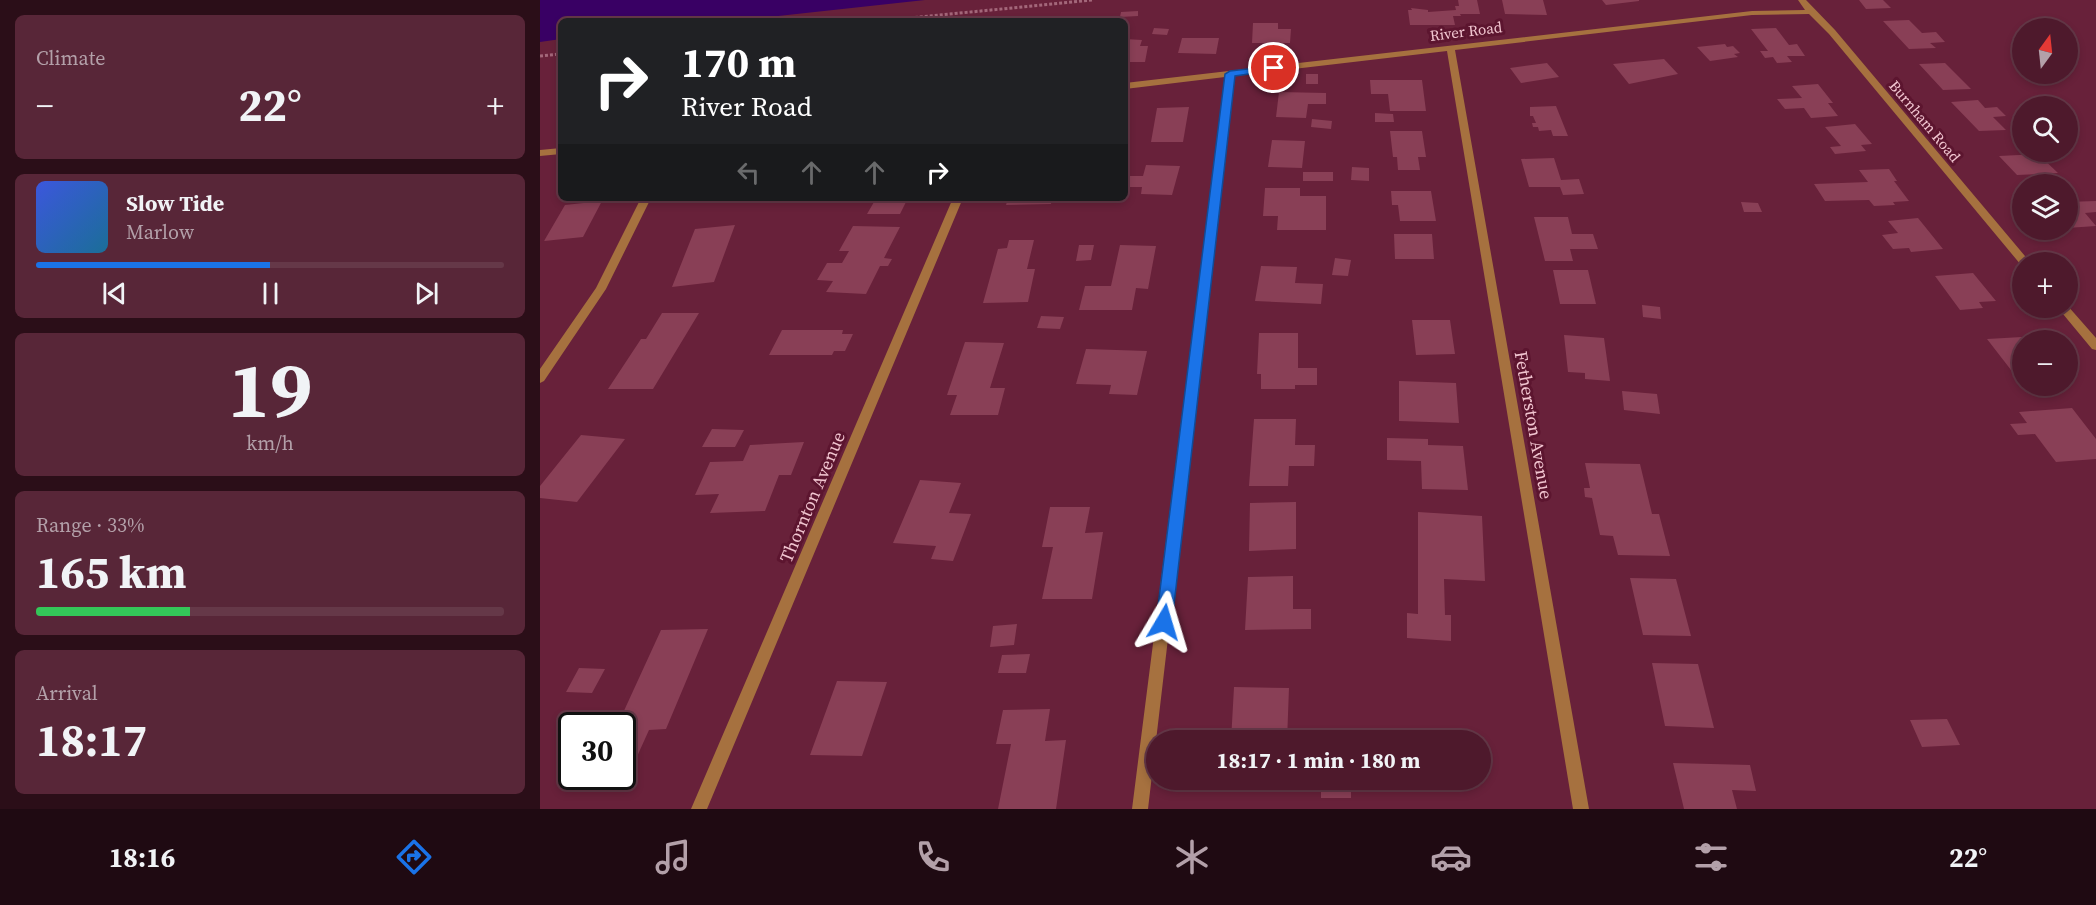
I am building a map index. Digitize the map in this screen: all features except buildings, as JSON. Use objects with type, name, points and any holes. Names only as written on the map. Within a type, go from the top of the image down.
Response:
[{"type":"street","name":"Burnham Road","points":[[1802,0],[1832,32],[2017,252]]},
{"type":"street","name":"River Road","points":[[1128,86],[1752,13],[1811,12]]},
{"type":"street","name":"Fetherston Avenue","points":[[1450,48],[1581,809]]},
{"type":"street","points":[[1140,809],[1230,74]]},
{"type":"street","points":[[540,153],[558,151]]},
{"type":"street","points":[[541,375],[601,289],[645,201]]},
{"type":"street","name":"Thornton Avenue","points":[[699,809],[957,201]]},
{"type":"street","points":[[2072,318],[2096,346]]},
{"type":"path","points":[[910,18],[1092,0]]},
{"type":"path","points":[[540,56],[558,54]]},
{"type":"shaded area","points":[[540,0],[925,0],[760,18],[558,18],[558,39],[540,42]]},
{"type":"route","points":[[1164,622],[1230,74],[1274,68]]}]
